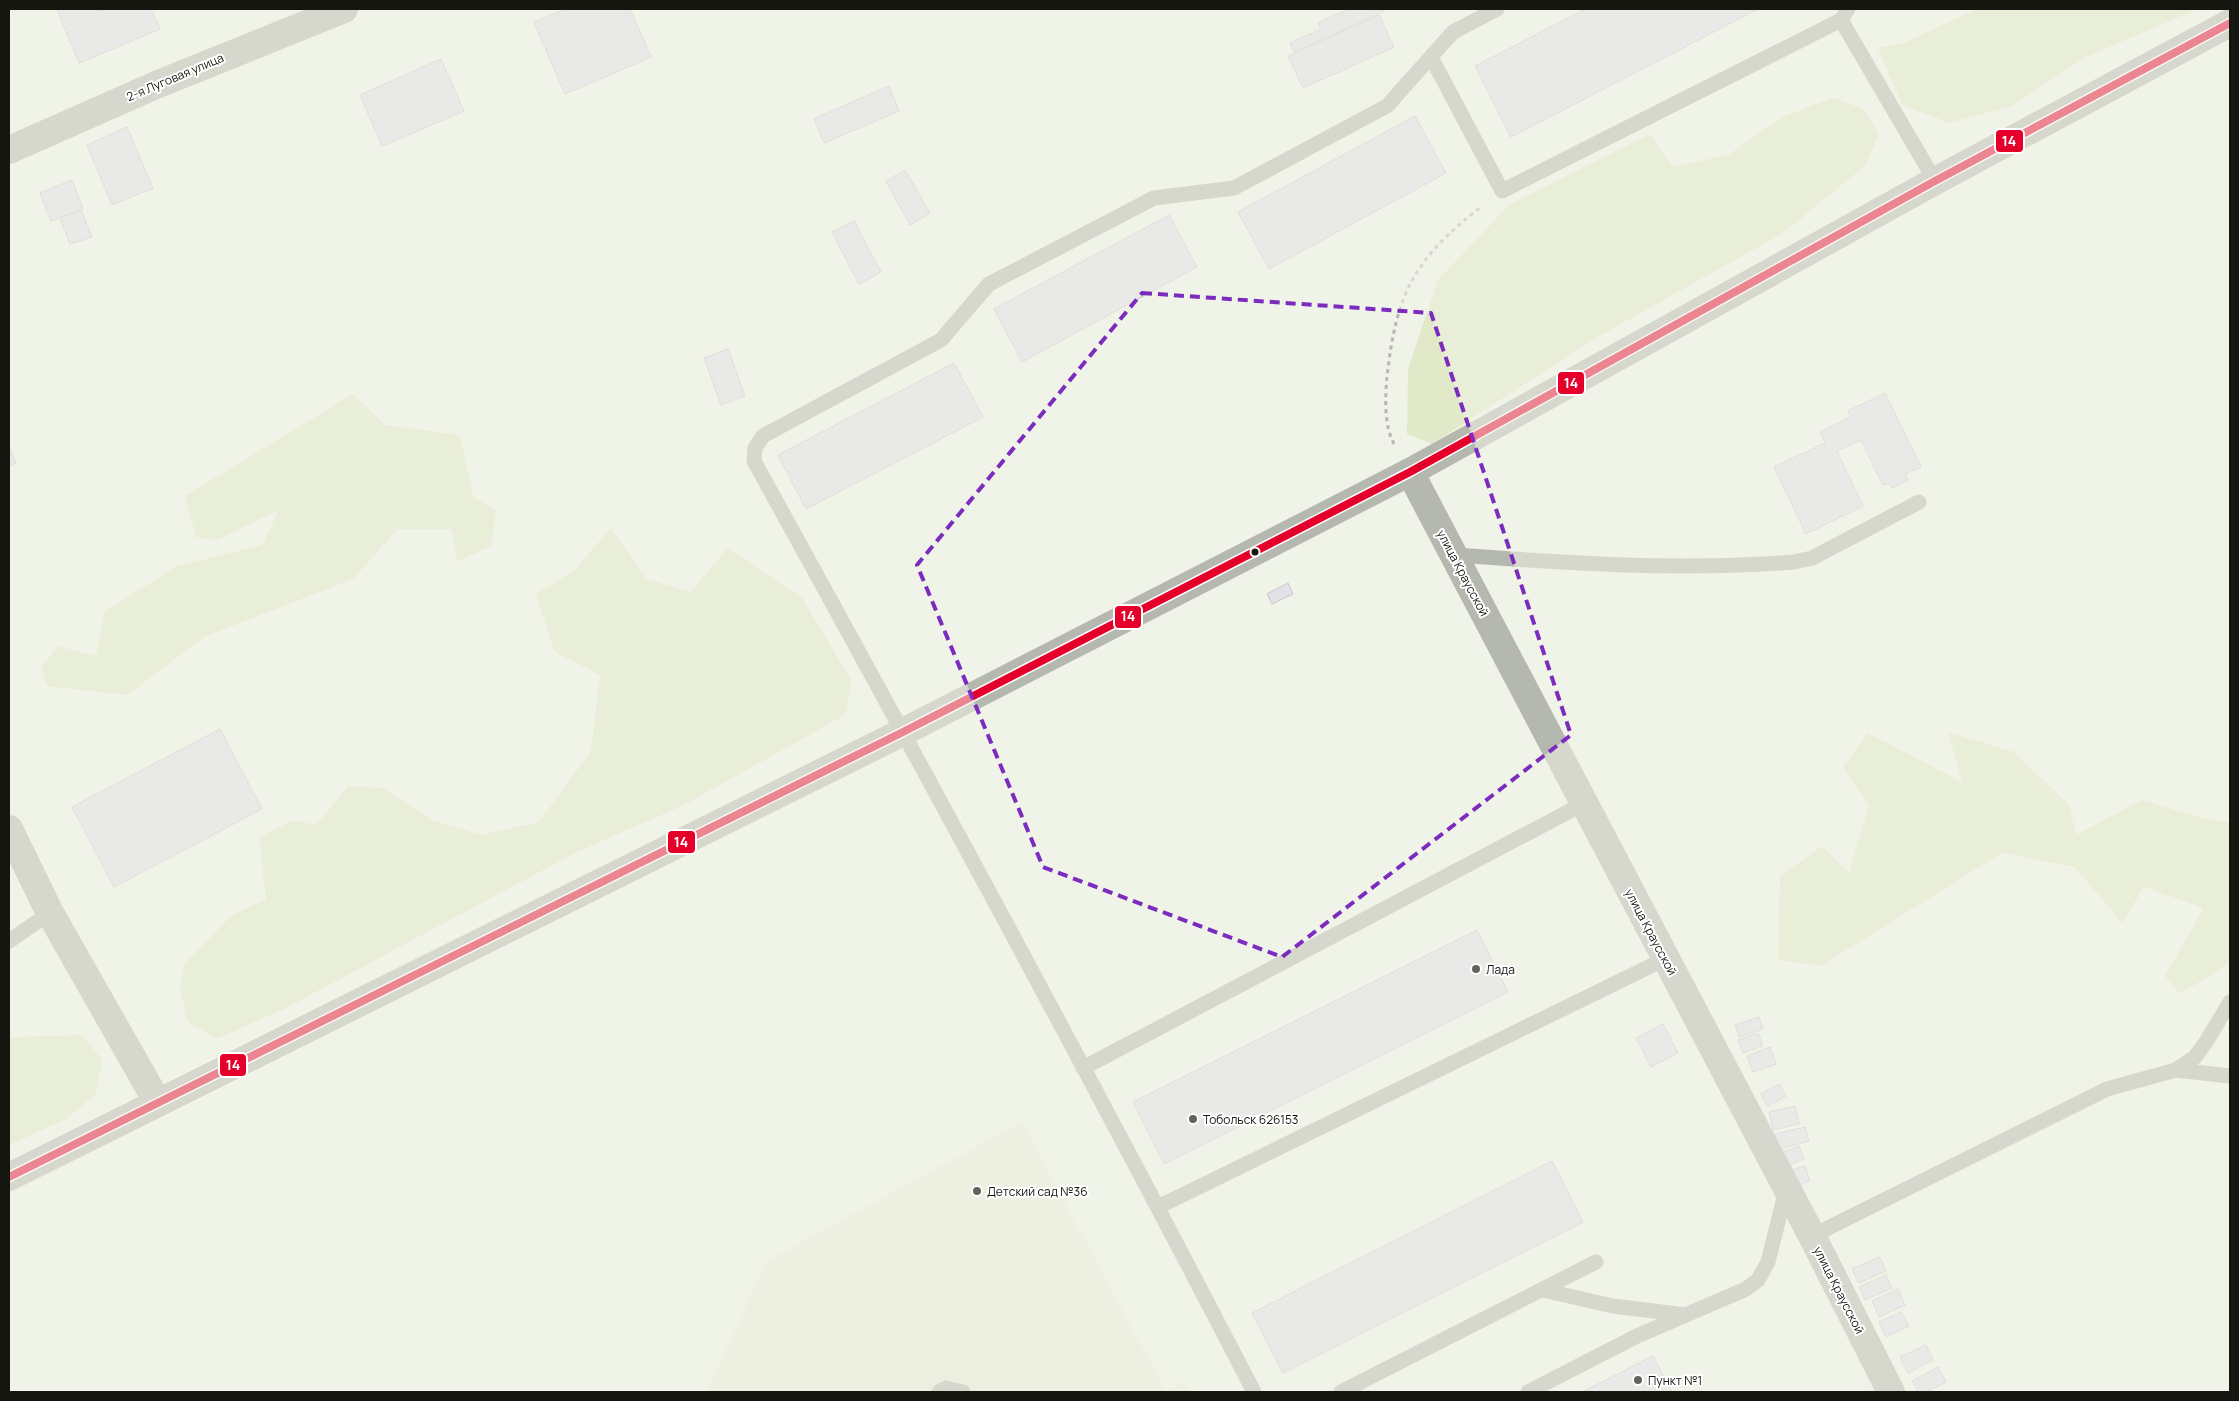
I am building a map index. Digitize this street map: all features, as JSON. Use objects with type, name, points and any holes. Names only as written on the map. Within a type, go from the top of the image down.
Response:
[{"type":"street","name":"2-я Луговая улица","points":[[9,150],[156,84],[344,9]]},
{"type":"street","points":[[9,1177],[903,732],[1410,472],[1935,181],[2230,23]]},
{"type":"street","name":"улица Краусской","points":[[1410,472],[1812,1236],[1891,1392]]},
{"type":"street","points":[[9,829],[50,913],[158,1103]]},
{"type":"lane","points":[[1254,1392],[1158,1207],[903,732],[754,461],[754,448],[763,436],[940,340],[989,284],[1154,198],[1234,188],[1387,106],[1453,32],[1497,9]]},
{"type":"lane","points":[[1430,57],[1502,191],[1844,14],[1935,181]]},
{"type":"lane","points":[[1453,555],[1646,567],[1794,562],[1812,558],[1919,502]]},
{"type":"lane","points":[[1083,1068],[1584,804]]},
{"type":"lane","points":[[9,941],[50,913]]},
{"type":"lane","points":[[1158,1207],[1665,959]]},
{"type":"lane","points":[[1812,1236],[2107,1089],[2176,1070],[2195,1057],[2230,1002]]},
{"type":"lane","points":[[2176,1070],[2230,1076]]},
{"type":"lane","points":[[1528,1392],[1637,1336],[1746,1289],[1758,1280],[1768,1262],[1787,1189]]},
{"type":"lane","points":[[1341,1392],[1596,1262]]},
{"type":"lane","points":[[1543,1290],[1613,1306],[1686,1315]]},
{"type":"lane","points":[[938,1392],[946,1388],[962,1392]]},
{"type":"path","points":[[1410,472],[1391,439],[1388,421],[1386,387],[1390,346],[1399,310],[1409,282],[1428,255],[1458,225],[1502,191]]},
{"type":"highlighted area","points":[[1142,293],[1431,313],[1571,735],[1282,957],[1043,867],[917,565]]},
{"type":"shaded area","points":[[1977,9],[2198,9],[2086,57],[2012,106],[1949,123],[1902,105],[1878,48],[1904,43]]},
{"type":"shaded area","points":[[1833,98],[1864,109],[1879,134],[1866,165],[1783,233],[1596,338],[1432,444],[1407,434],[1408,369],[1438,280],[1510,204],[1650,134],[1673,167],[1728,155],[1784,116]]},
{"type":"shaded area","points":[[353,394],[385,425],[460,435],[473,497],[496,510],[491,546],[457,562],[451,529],[398,529],[353,579],[204,637],[127,695],[47,686],[41,667],[58,646],[96,656],[104,612],[175,567],[262,545],[279,510],[217,540],[196,537],[185,496]]},
{"type":"shaded area","points":[[611,528],[647,579],[690,592],[728,548],[802,598],[852,681],[845,715],[682,806],[575,853],[286,1008],[216,1039],[188,1022],[180,987],[184,964],[231,916],[266,899],[259,837],[293,820],[316,825],[348,786],[383,788],[432,820],[481,835],[539,822],[591,751],[600,675],[555,652],[536,594],[574,571]]},
{"type":"shaded area","points":[[1948,732],[2014,752],[2069,805],[2076,835],[2142,800],[2198,817],[2230,823],[2230,963],[2180,994],[2165,976],[2204,908],[2144,887],[2122,923],[2075,867],[2002,853],[1821,966],[1778,960],[1780,876],[1822,846],[1849,872],[1869,805],[1843,767],[1868,733],[1962,782]]},
{"type":"shaded area","points":[[83,1035],[102,1060],[96,1094],[66,1119],[9,1145],[9,1039],[14,1037]]},
{"type":"shaded area","name":"Детский сад №36","points":[[1022,1122],[1166,1391],[1184,1382],[1190,1392],[706,1392],[767,1261]]},
{"type":"building","points":[[57,9],[97,9],[98,11],[104,9],[151,9],[160,29],[79,63]]},
{"type":"building","points":[[565,9],[630,9],[651,57],[565,94],[534,22]]},
{"type":"building","points":[[1348,9],[1383,9],[1384,11],[1294,52],[1290,43],[1321,29],[1318,23]]},
{"type":"building","points":[[1586,9],[1758,9],[1511,137],[1475,66]]},
{"type":"building","points":[[1379,15],[1394,47],[1303,88],[1288,56]]},
{"type":"building","points":[[441,59],[464,111],[382,146],[360,95]]},
{"type":"building","points":[[889,86],[899,111],[824,143],[814,119]]},
{"type":"building","points":[[1415,116],[1446,173],[1269,269],[1238,212]]},
{"type":"building","points":[[127,127],[153,188],[112,205],[87,145]]},
{"type":"building","points":[[905,170],[930,213],[910,225],[886,181]]},
{"type":"building","points":[[72,180],[83,209],[51,221],[40,193]]},
{"type":"building","points":[[81,210],[92,237],[70,244],[60,218]]},
{"type":"building","points":[[1169,215],[1197,267],[1022,362],[994,309]]},
{"type":"building","points":[[854,221],[881,272],[859,284],[832,232]]},
{"type":"building","points":[[728,349],[745,396],[721,405],[704,358]]},
{"type":"building","points":[[954,363],[983,417],[806,509],[778,455]]},
{"type":"building","points":[[1885,393],[1921,467],[1905,474],[1908,480],[1892,488],[1888,483],[1883,485],[1861,440],[1837,451],[1863,506],[1806,534],[1774,467],[1825,443],[1820,432],[1851,417],[1848,411]]},
{"type":"building","points":[[9,447],[16,463],[9,467]]},
{"type":"building","points":[[1288,583],[1293,594],[1272,604],[1267,594]]},
{"type":"building","points":[[220,729],[262,809],[114,887],[72,807]]},
{"type":"building","points":[[1477,930],[1508,992],[1164,1164],[1133,1102]]},
{"type":"building","points":[[1759,1017],[1763,1029],[1739,1037],[1735,1025]]},
{"type":"building","points":[[1663,1024],[1678,1053],[1651,1067],[1636,1038]]},
{"type":"building","points":[[1758,1033],[1763,1046],[1743,1053],[1738,1040]]},
{"type":"building","points":[[1770,1047],[1776,1064],[1753,1072],[1747,1056]]},
{"type":"building","points":[[1779,1084],[1786,1096],[1768,1106],[1761,1094]]},
{"type":"building","points":[[1795,1106],[1799,1124],[1773,1130],[1769,1112]]},
{"type":"building","points":[[1805,1127],[1809,1141],[1779,1149],[1775,1134]]},
{"type":"building","points":[[1799,1146],[1804,1159],[1787,1166],[1781,1153]]},
{"type":"building","points":[[1552,1161],[1583,1222],[1283,1373],[1252,1313]]},
{"type":"building","points":[[1805,1166],[1810,1181],[1793,1187],[1788,1171]]},
{"type":"building","points":[[1880,1257],[1886,1271],[1859,1283],[1852,1269]]},
{"type":"building","points":[[1886,1275],[1892,1288],[1865,1300],[1859,1287]]},
{"type":"building","points":[[1898,1289],[1905,1305],[1879,1317],[1872,1301]]},
{"type":"building","points":[[1901,1312],[1909,1326],[1886,1337],[1879,1322]]},
{"type":"building","points":[[1926,1345],[1933,1360],[1908,1373],[1900,1357]]},
{"type":"building","points":[[1653,1356],[1672,1392],[1582,1392],[1602,1382]]},
{"type":"building","points":[[1938,1367],[1946,1382],[1927,1392],[1918,1392],[1912,1381]]},
{"type":"transit line","name":"14","points":[[9,1177],[903,732],[1410,472],[1935,181],[2230,23]]},
{"type":"place","name":"Лада","points":[[1476,969]]},
{"type":"place","name":"Тобольск 626153","points":[[1193,1119]]},
{"type":"place","name":"Детский сад №36","points":[[977,1191]]},
{"type":"place","name":"Пункт №1","points":[[1638,1380]]}]
